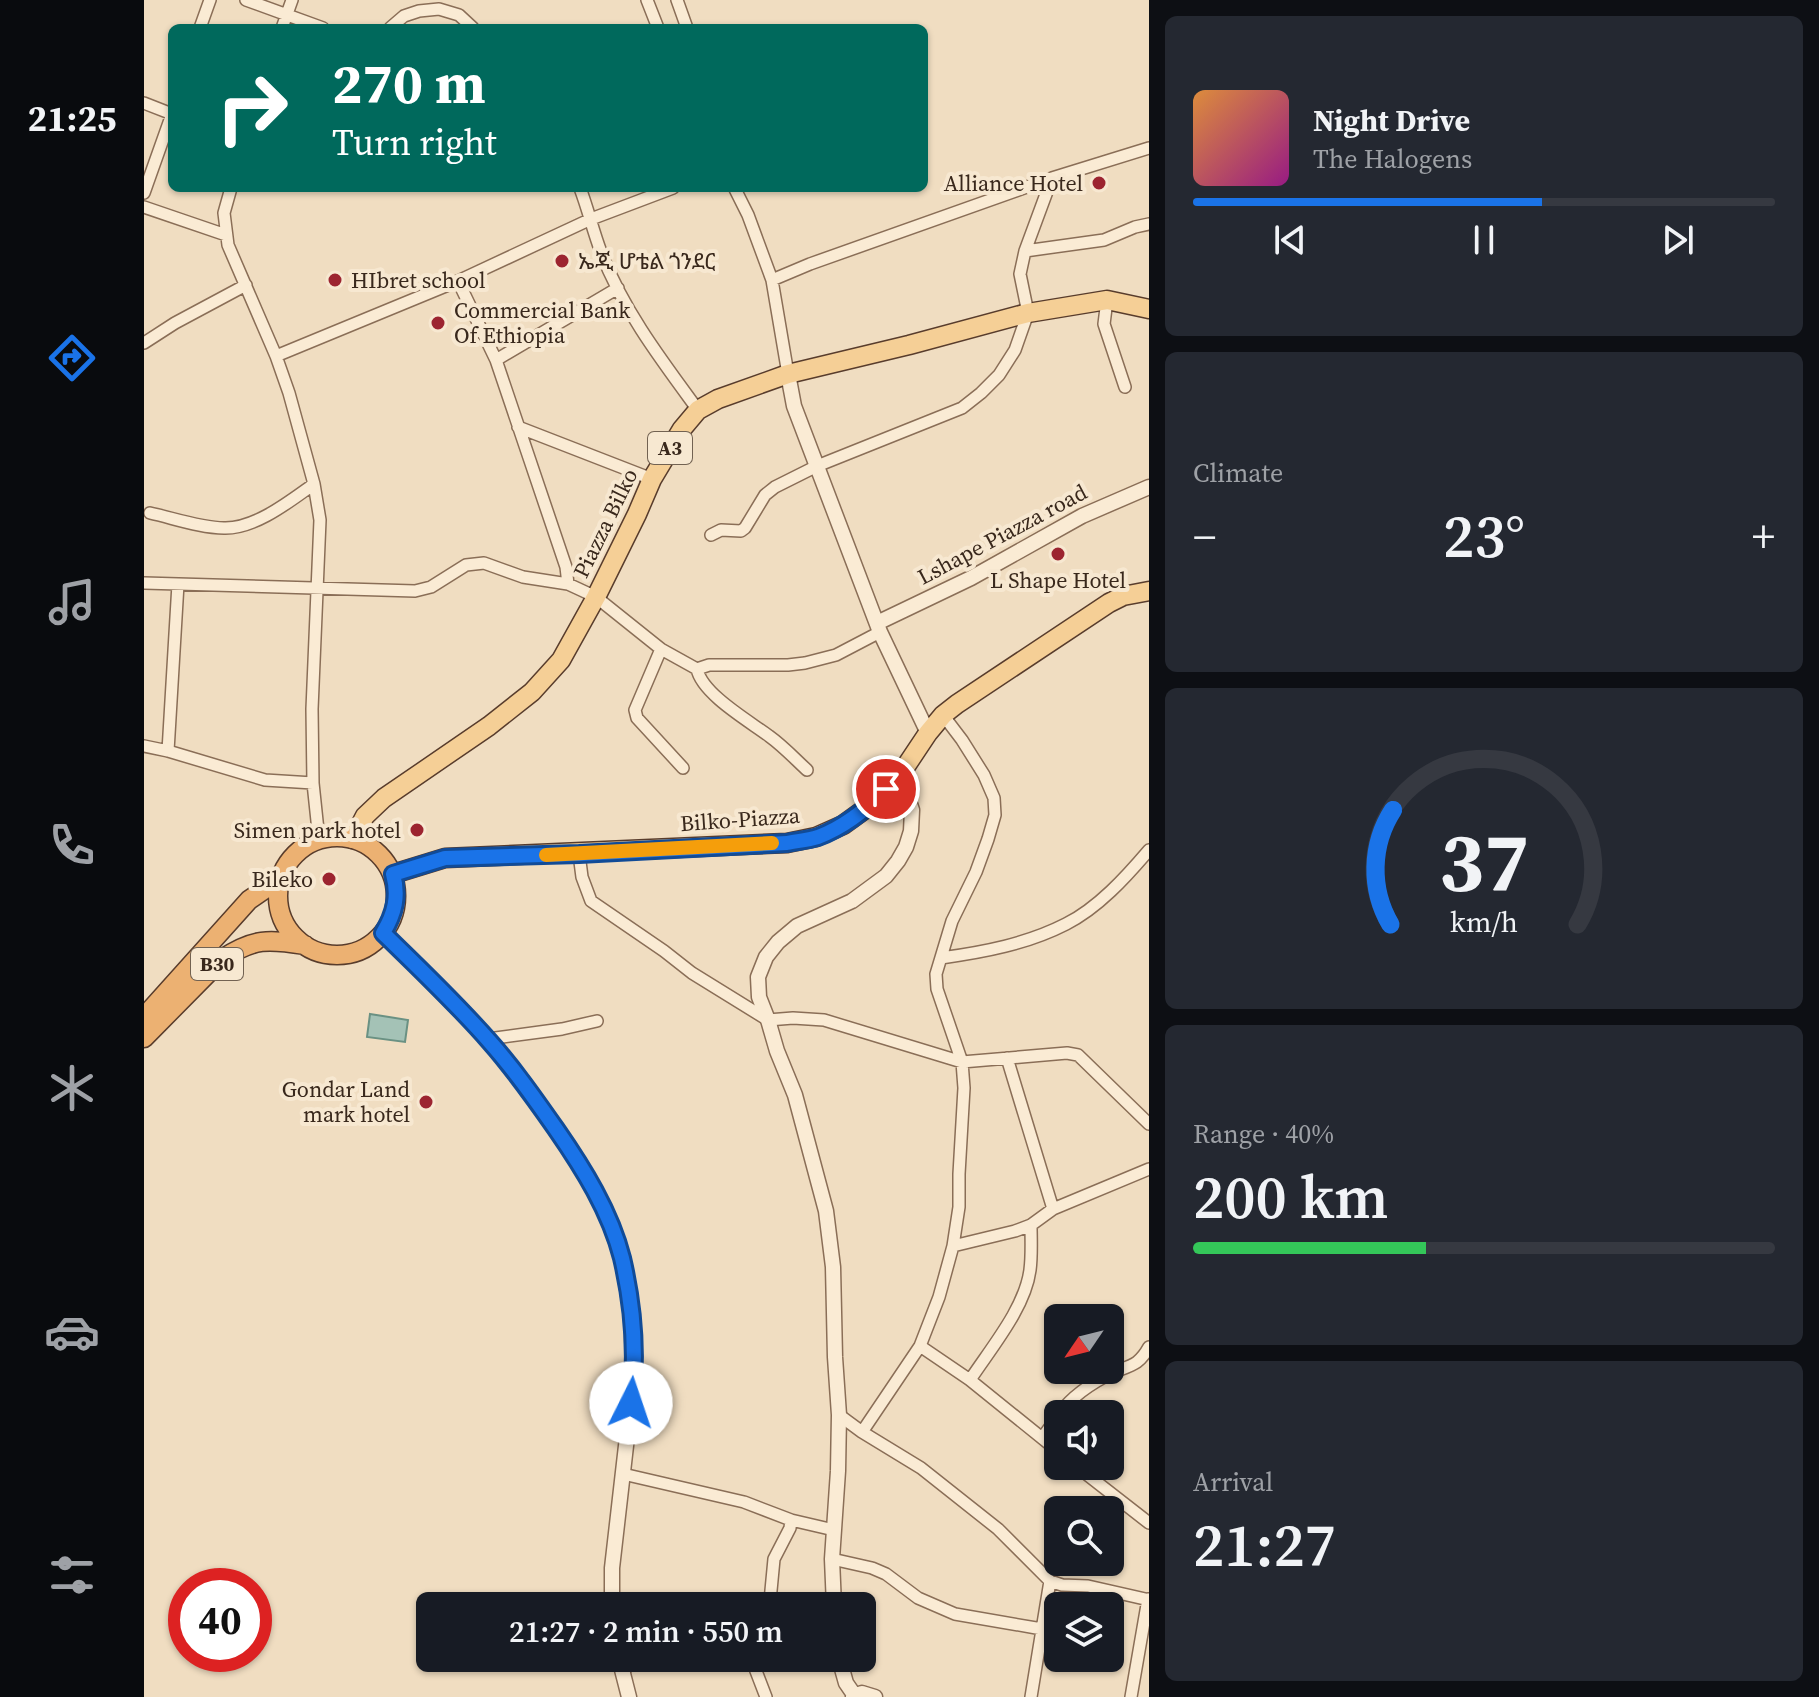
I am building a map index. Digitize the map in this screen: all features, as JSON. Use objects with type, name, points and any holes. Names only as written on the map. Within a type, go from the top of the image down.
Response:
[{"type":"highway","points":[[336,837],[353,839],[379,854],[393,874],[396,900],[392,918],[371,945],[338,955],[320,952],[305,945],[291,932],[282,915],[278,896],[281,878],[302,848],[336,837]]},
{"type":"highway","name":"B30","points":[[146,1027],[205,950],[249,900],[281,878]]},
{"type":"highway","name":"B30","points":[[146,1027],[237,949],[258,941],[305,945]]},
{"type":"main road","name":"Piazza Bilko","points":[[353,839],[365,816],[384,798],[489,726],[532,692],[561,660],[596,597],[652,479],[682,429],[698,410],[718,399],[788,374],[1028,313],[1107,300],[1149,309]]},
{"type":"main road","name":"Bilko-Piazza","points":[[393,874],[445,858],[787,843],[816,837],[843,825],[872,804],[900,775],[943,715],[957,704],[1109,603],[1123,596],[1149,591]]},
{"type":"street","points":[[201,24],[210,0]]},
{"type":"street","points":[[246,0],[313,24]]},
{"type":"street","points":[[283,24],[292,0]]},
{"type":"street","points":[[647,0],[656,24]]},
{"type":"street","points":[[677,0],[686,24]]},
{"type":"street","points":[[395,24],[404,16],[439,9],[459,15],[469,24]]},
{"type":"street","points":[[144,103],[168,112]]},
{"type":"street","points":[[144,193],[168,125]]},
{"type":"street","points":[[772,280],[1052,178],[1149,148]]},
{"type":"street","points":[[711,535],[721,530],[741,531],[769,491],[817,466],[962,408],[999,375],[1015,350],[1028,313],[1020,274],[1025,251],[1052,178]]},
{"type":"street","points":[[230,192],[224,213],[228,245],[289,393],[314,484],[320,520],[312,709],[313,783],[319,840]]},
{"type":"street","points":[[581,192],[601,252],[618,288],[652,347],[698,410]]},
{"type":"street","points":[[276,356],[458,281],[591,219],[662,192]]},
{"type":"street","points":[[736,192],[772,280],[794,406],[878,627],[928,733]]},
{"type":"street","points":[[144,207],[226,235]]},
{"type":"street","points":[[1025,251],[1104,240],[1149,224]]},
{"type":"street","points":[[458,281],[496,360],[566,567],[568,584]]},
{"type":"street","points":[[144,343],[246,285]]},
{"type":"street","points":[[496,360],[618,288]]},
{"type":"street","points":[[1107,300],[1104,324],[1125,387]]},
{"type":"street","points":[[518,427],[652,479]]},
{"type":"street","points":[[150,513],[225,529],[268,514],[314,484]]},
{"type":"street","name":"Lshape Piazza road","points":[[878,627],[1082,516],[1149,487]]},
{"type":"street","points":[[144,583],[415,591],[431,587],[466,565],[484,563],[523,577],[568,584],[596,597],[661,649],[697,669],[709,665],[805,663],[836,655],[878,627]]},
{"type":"street","points":[[168,751],[178,584]]},
{"type":"street","points":[[661,649],[635,710],[637,718],[683,768]]},
{"type":"street","points":[[697,669],[699,678],[709,689],[807,770]]},
{"type":"street","points":[[862,1432],[920,1346],[939,1297],[953,1246],[959,1207],[964,1088],[962,1062],[937,989],[936,974],[952,921],[976,872],[995,815],[994,798],[984,775],[943,715]]},
{"type":"street","points":[[144,746],[265,780],[313,783]]},
{"type":"street","points":[[833,1592],[832,1559],[839,1415],[833,1267],[826,1211],[795,1095],[759,997],[758,977],[766,957],[797,926],[852,901],[886,876],[898,861],[911,831],[912,810],[900,775]]},
{"type":"street","points":[[941,958],[983,952],[1037,937],[1068,923],[1119,882],[1149,850]]},
{"type":"street","points":[[579,854],[582,877],[591,901],[692,973],[768,1020],[824,1020],[962,1062],[1067,1053],[1078,1055],[1149,1124]]},
{"type":"street","points":[[383,933],[488,1039],[520,1078],[571,1151],[602,1203],[622,1257],[631,1313],[634,1376],[612,1568],[612,1592]]},
{"type":"street","points":[[488,1039],[597,1021]]},
{"type":"street","points":[[1007,1058],[1053,1209]]},
{"type":"street","points":[[953,1246],[1031,1225],[1053,1209],[1149,1169]]},
{"type":"street","points":[[970,1380],[1024,1293],[1030,1270],[1031,1225]]},
{"type":"street","points":[[920,1346],[970,1380],[1042,1438],[1044,1435]]},
{"type":"street","points":[[1071,1400],[1113,1373],[1135,1365],[1149,1347]]},
{"type":"street","points":[[839,1415],[921,1468],[976,1511],[1050,1581],[1148,1599],[1131,1697]]},
{"type":"street","points":[[623,1474],[744,1502],[791,1520],[834,1530]]},
{"type":"street","points":[[1094,1480],[1149,1523]]},
{"type":"street","points":[[771,1592],[774,1559],[791,1520]]},
{"type":"street","points":[[832,1559],[886,1574],[918,1598],[955,1614],[1042,1629]]},
{"type":"street","points":[[1031,1697],[1050,1581]]},
{"type":"street","points":[[622,1672],[629,1697]]},
{"type":"street","points":[[756,1672],[766,1697]]},
{"type":"street","points":[[843,1672],[854,1696],[862,1693],[875,1697]]},
{"type":"shaded area","points":[[370,1014],[408,1020],[405,1042],[367,1037]]},
{"type":"slow traffic","points":[[546,855],[772,843]]},
{"type":"place","name":"Alliance Hotel","points":[[1099,183]]},
{"type":"place","name":"ኤጂ ሆቴል ጎንደር","points":[[562,261]]},
{"type":"place","name":"HIbret school","points":[[335,280]]},
{"type":"place","name":"Commercial Bank Of Ethiopia","points":[[438,323]]},
{"type":"place","name":"L Shape Hotel","points":[[1058,554]]},
{"type":"place","name":"Simen park hotel","points":[[417,830]]},
{"type":"place","name":"Bileko","points":[[329,879]]},
{"type":"place","name":"Gondar Land mark hotel","points":[[426,1102]]},
{"type":"route","points":[[631,1403],[634,1376],[631,1313],[622,1257],[602,1203],[571,1151],[520,1078],[488,1039],[383,933],[392,918],[396,900],[393,874],[445,858],[787,843],[816,837],[843,825],[872,804],[886,789]]}]
